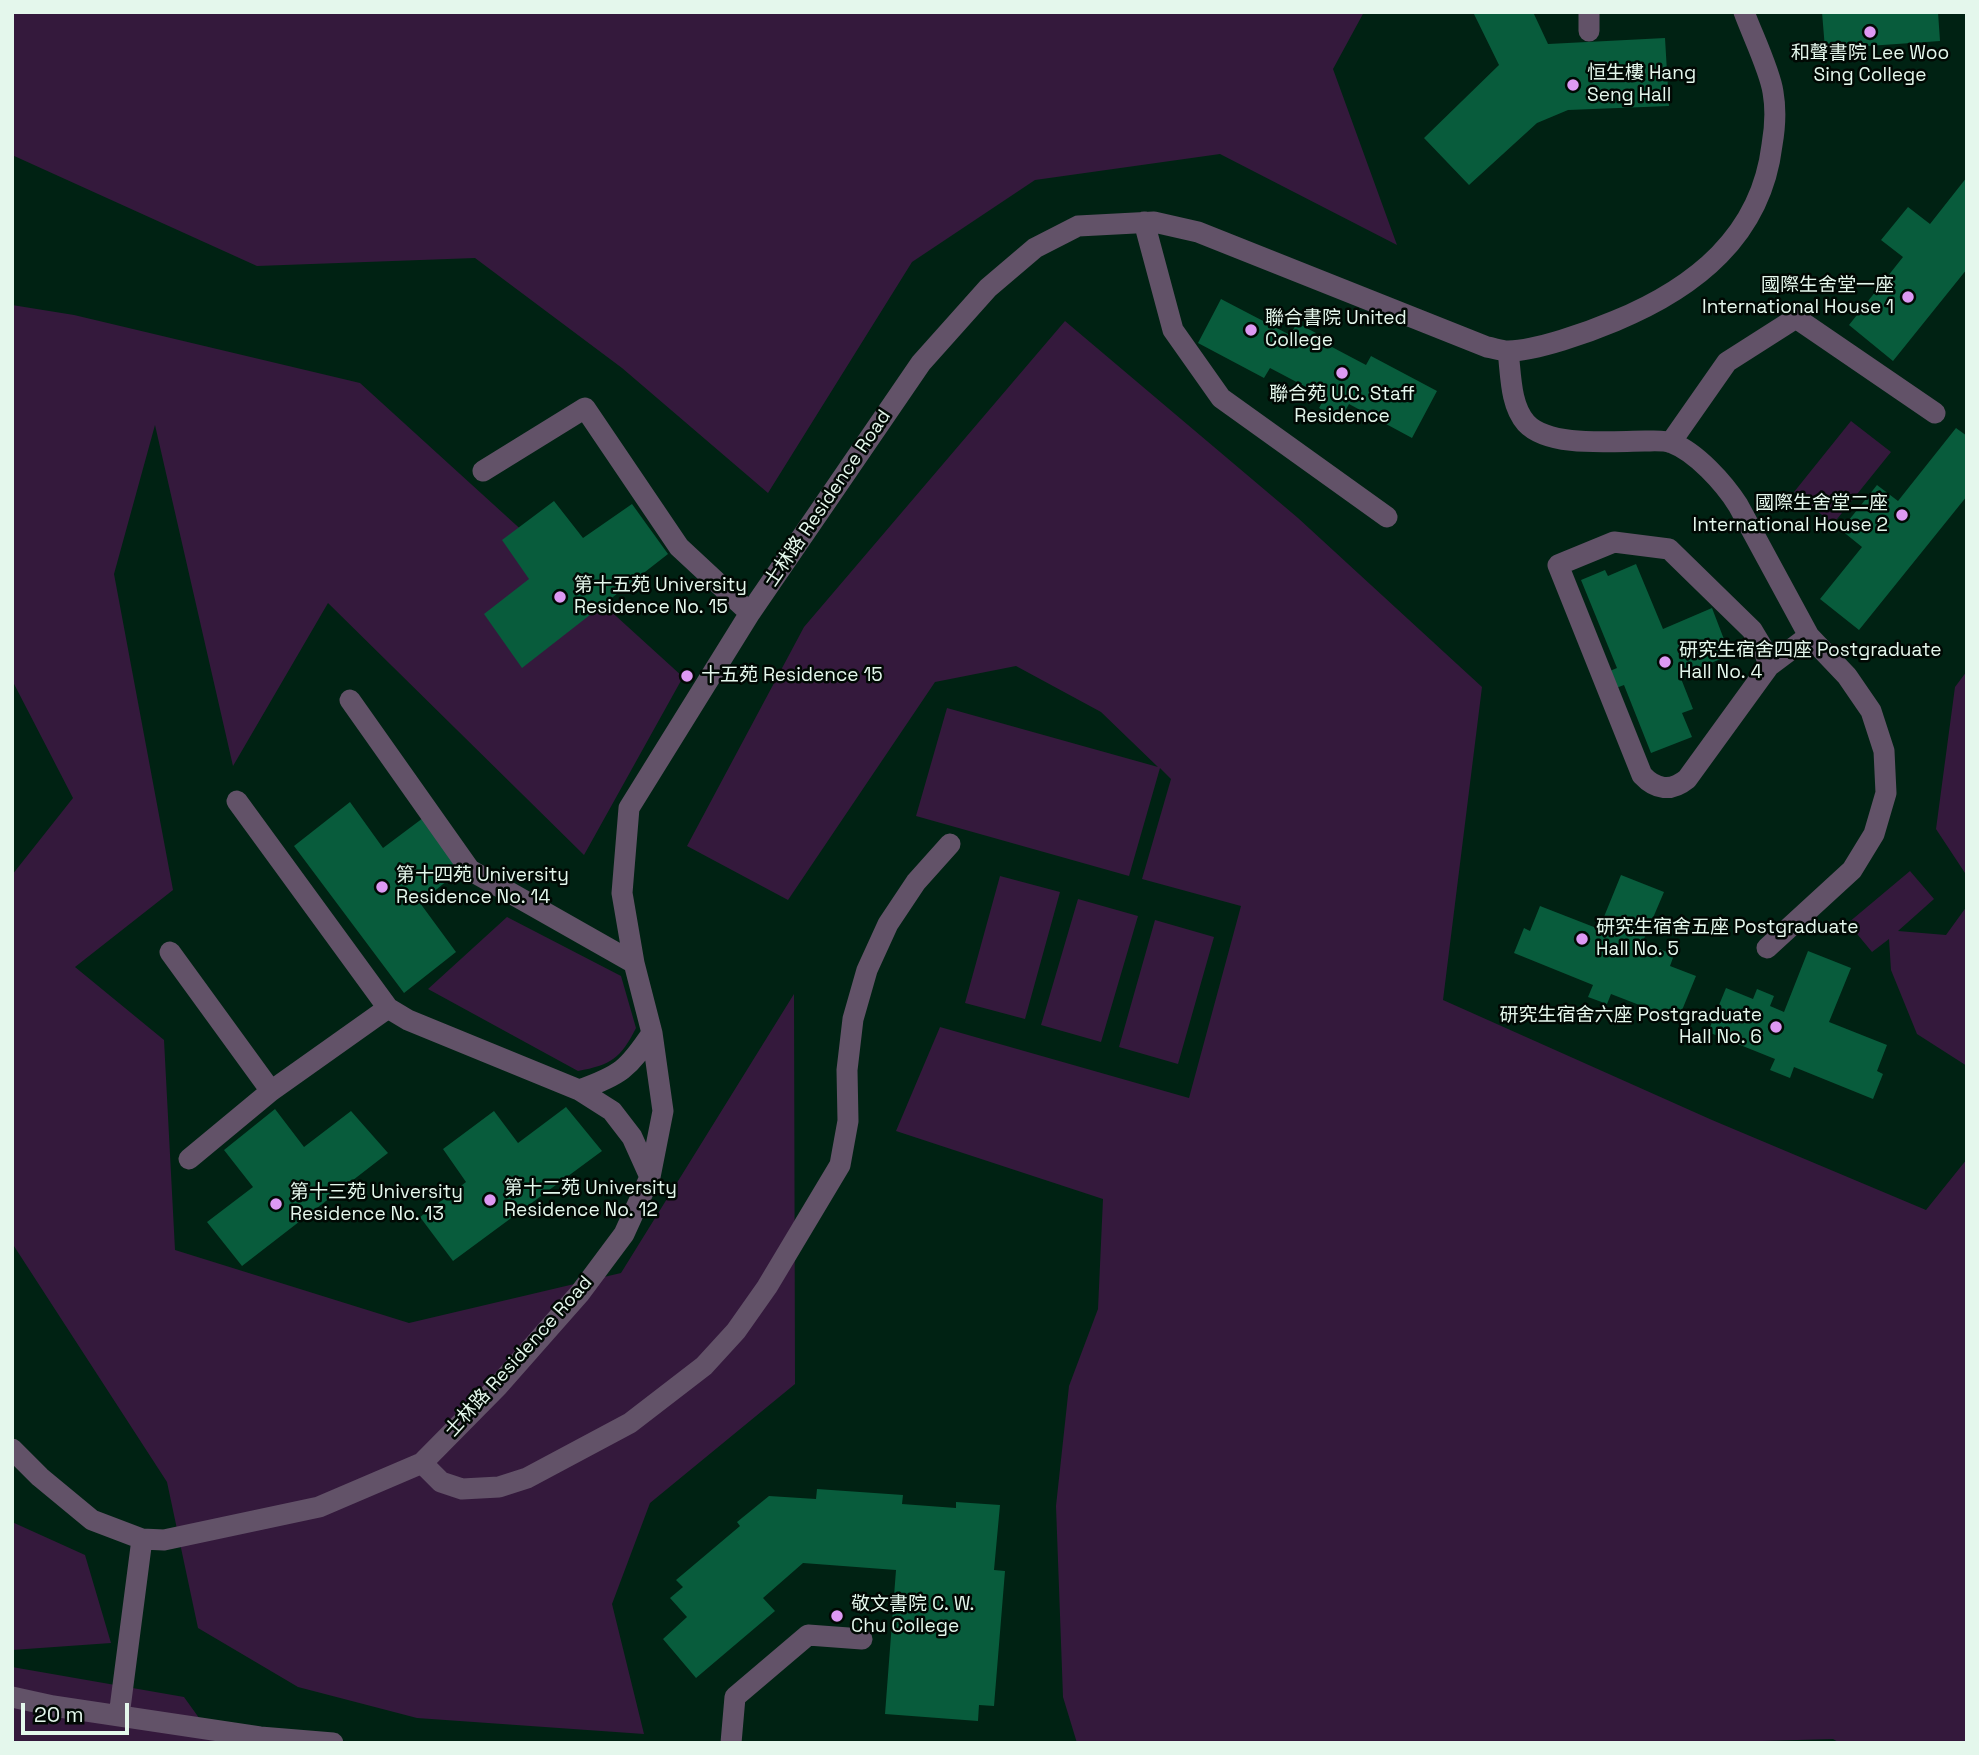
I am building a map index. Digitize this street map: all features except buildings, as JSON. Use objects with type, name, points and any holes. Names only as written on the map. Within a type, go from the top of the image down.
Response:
[{"type":"street","name":"士林路 Residence Road","points":[[142,1539],[164,1540],[319,1507],[422,1463],[498,1386],[580,1293],[624,1234],[650,1177],[663,1111],[652,1033],[622,893],[629,808],[750,613],[921,363],[988,288],[1035,248],[1078,226],[1154,222],[1198,232],[1487,347],[1508,351],[1595,330],[1638,312],[1679,288],[1717,259],[1741,232],[1758,199],[1770,164],[1775,128],[1773,91],[1745,12]]},
{"type":"street","points":[[1144,222],[1173,330],[1222,398],[1387,517]]},
{"type":"street","points":[[1671,442],[1727,362],[1796,318],[1935,413]]},
{"type":"street","points":[[1508,351],[1518,411],[1525,422],[1536,431],[1561,439],[1671,442],[1693,456],[1729,491],[1808,636],[1847,676],[1871,711],[1884,751],[1885,793],[1874,834],[1852,870],[1767,948]]},
{"type":"street","points":[[484,471],[585,408],[679,547],[750,613]]},
{"type":"street","points":[[1769,666],[1764,649],[1752,630],[1669,549],[1614,542],[1558,565],[1642,775],[1659,788],[1669,789],[1687,779],[1769,666],[1808,636]]},
{"type":"street","points":[[350,700],[470,870],[635,963]]},
{"type":"street","points":[[237,801],[387,1008],[408,1020],[579,1090],[612,1111],[632,1137],[650,1177]]},
{"type":"street","points":[[422,1463],[441,1482],[462,1489],[499,1487],[527,1478],[629,1423],[704,1366],[736,1331],[767,1287],[840,1165],[848,1121],[847,1070],[853,1019],[867,971],[895,914],[916,882],[950,844]]},
{"type":"street","points":[[170,953],[271,1091]]},
{"type":"street","points":[[189,1159],[271,1091],[387,1008]]},
{"type":"street","points":[[579,1090],[610,1079],[634,1061],[652,1033]]},
{"type":"street","points":[[12,1449],[40,1478],[92,1520],[142,1539],[119,1716]]},
{"type":"street","points":[[732,1743],[735,1697],[808,1635],[862,1639]]},
{"type":"street","points":[[12,1697],[53,1706],[260,1737],[333,1743]]},
{"type":"shaded area","points":[[12,12],[1364,12],[1333,69],[1397,245],[1220,154],[1035,180],[912,262],[768,493],[622,368],[475,258],[257,266],[12,155]]},
{"type":"shaded area","points":[[12,305],[74,315],[360,383],[683,677],[584,855],[328,603],[233,766],[155,425],[114,574],[173,890],[75,967],[164,1040],[175,1250],[409,1323],[621,1273],[794,994],[795,1384],[650,1503],[612,1604],[644,1734],[417,1718],[298,1687],[198,1628],[167,1482],[12,1243],[12,875],[73,798],[12,680]]},
{"type":"shaded area","points":[[1065,321],[1298,518],[1482,687],[1443,1000],[1712,1120],[1926,1210],[1967,1159],[1967,1743],[1840,1743],[1833,1739],[1693,1743],[1077,1743],[1063,1697],[1056,1506],[1069,1386],[1098,1309],[1103,1199],[896,1131],[940,1027],[1189,1098],[1241,906],[1142,879],[1171,779],[1160,768],[1129,876],[916,816],[947,708],[1158,767],[1101,712],[1016,666],[935,682],[788,900],[687,846],[804,627]]},
{"type":"shaded area","points":[[1851,421],[1891,452],[1833,524],[1794,492]]},
{"type":"shaded area","points":[[1967,671],[1967,876],[1936,829],[1955,687]]},
{"type":"shaded area","points":[[1910,871],[1934,899],[1898,931],[1946,935],[1967,906],[1967,1066],[1917,1034],[1891,970],[1889,939],[1872,952],[1848,923]]},
{"type":"shaded area","points":[[1000,876],[1060,892],[1025,1019],[965,1003]]},
{"type":"shaded area","points":[[1078,899],[1138,916],[1101,1042],[1041,1025]]},
{"type":"shaded area","points":[[507,917],[621,976],[636,1028],[625,1047],[614,1058],[599,1066],[578,1071],[428,989]]},
{"type":"shaded area","points":[[1155,920],[1214,937],[1178,1064],[1119,1047]]},
{"type":"shaded area","points":[[12,1522],[85,1555],[111,1643],[12,1650]]},
{"type":"shaded area","points":[[12,1667],[184,1697],[217,1743],[12,1743]]},
{"type":"place","name":"和聲書院 Lee Woo Sing College","points":[[1870,32]]},
{"type":"place","name":"恒生樓 Hang Seng Hall","points":[[1573,85]]},
{"type":"place","name":"國際生舍堂一座 International House 1","points":[[1908,297]]},
{"type":"place","name":"聯合書院 United College","points":[[1251,330]]},
{"type":"place","name":"聯合苑 U.C. Staff Residence","points":[[1342,373]]},
{"type":"place","name":"國際生舍堂二座 International House 2","points":[[1902,515]]},
{"type":"place","name":"第十五苑 University Residence No. 15","points":[[560,597]]},
{"type":"place","name":"研究生宿舍四座 Postgraduate Hall No. 4","points":[[1665,662]]},
{"type":"place","name":"十五苑 Residence 15","points":[[687,676]]},
{"type":"place","name":"第十四苑 University Residence No. 14","points":[[382,887]]},
{"type":"place","name":"研究生宿舍五座 Postgraduate Hall No. 5","points":[[1582,939]]},
{"type":"place","name":"研究生宿舍六座 Postgraduate Hall No. 6","points":[[1776,1027]]},
{"type":"place","name":"第十二苑 University Residence No. 12","points":[[490,1200]]},
{"type":"place","name":"第十三苑 University Residence No. 13","points":[[276,1204]]},
{"type":"place","name":"敬文書院 C. W. Chu College","points":[[837,1616]]}]
